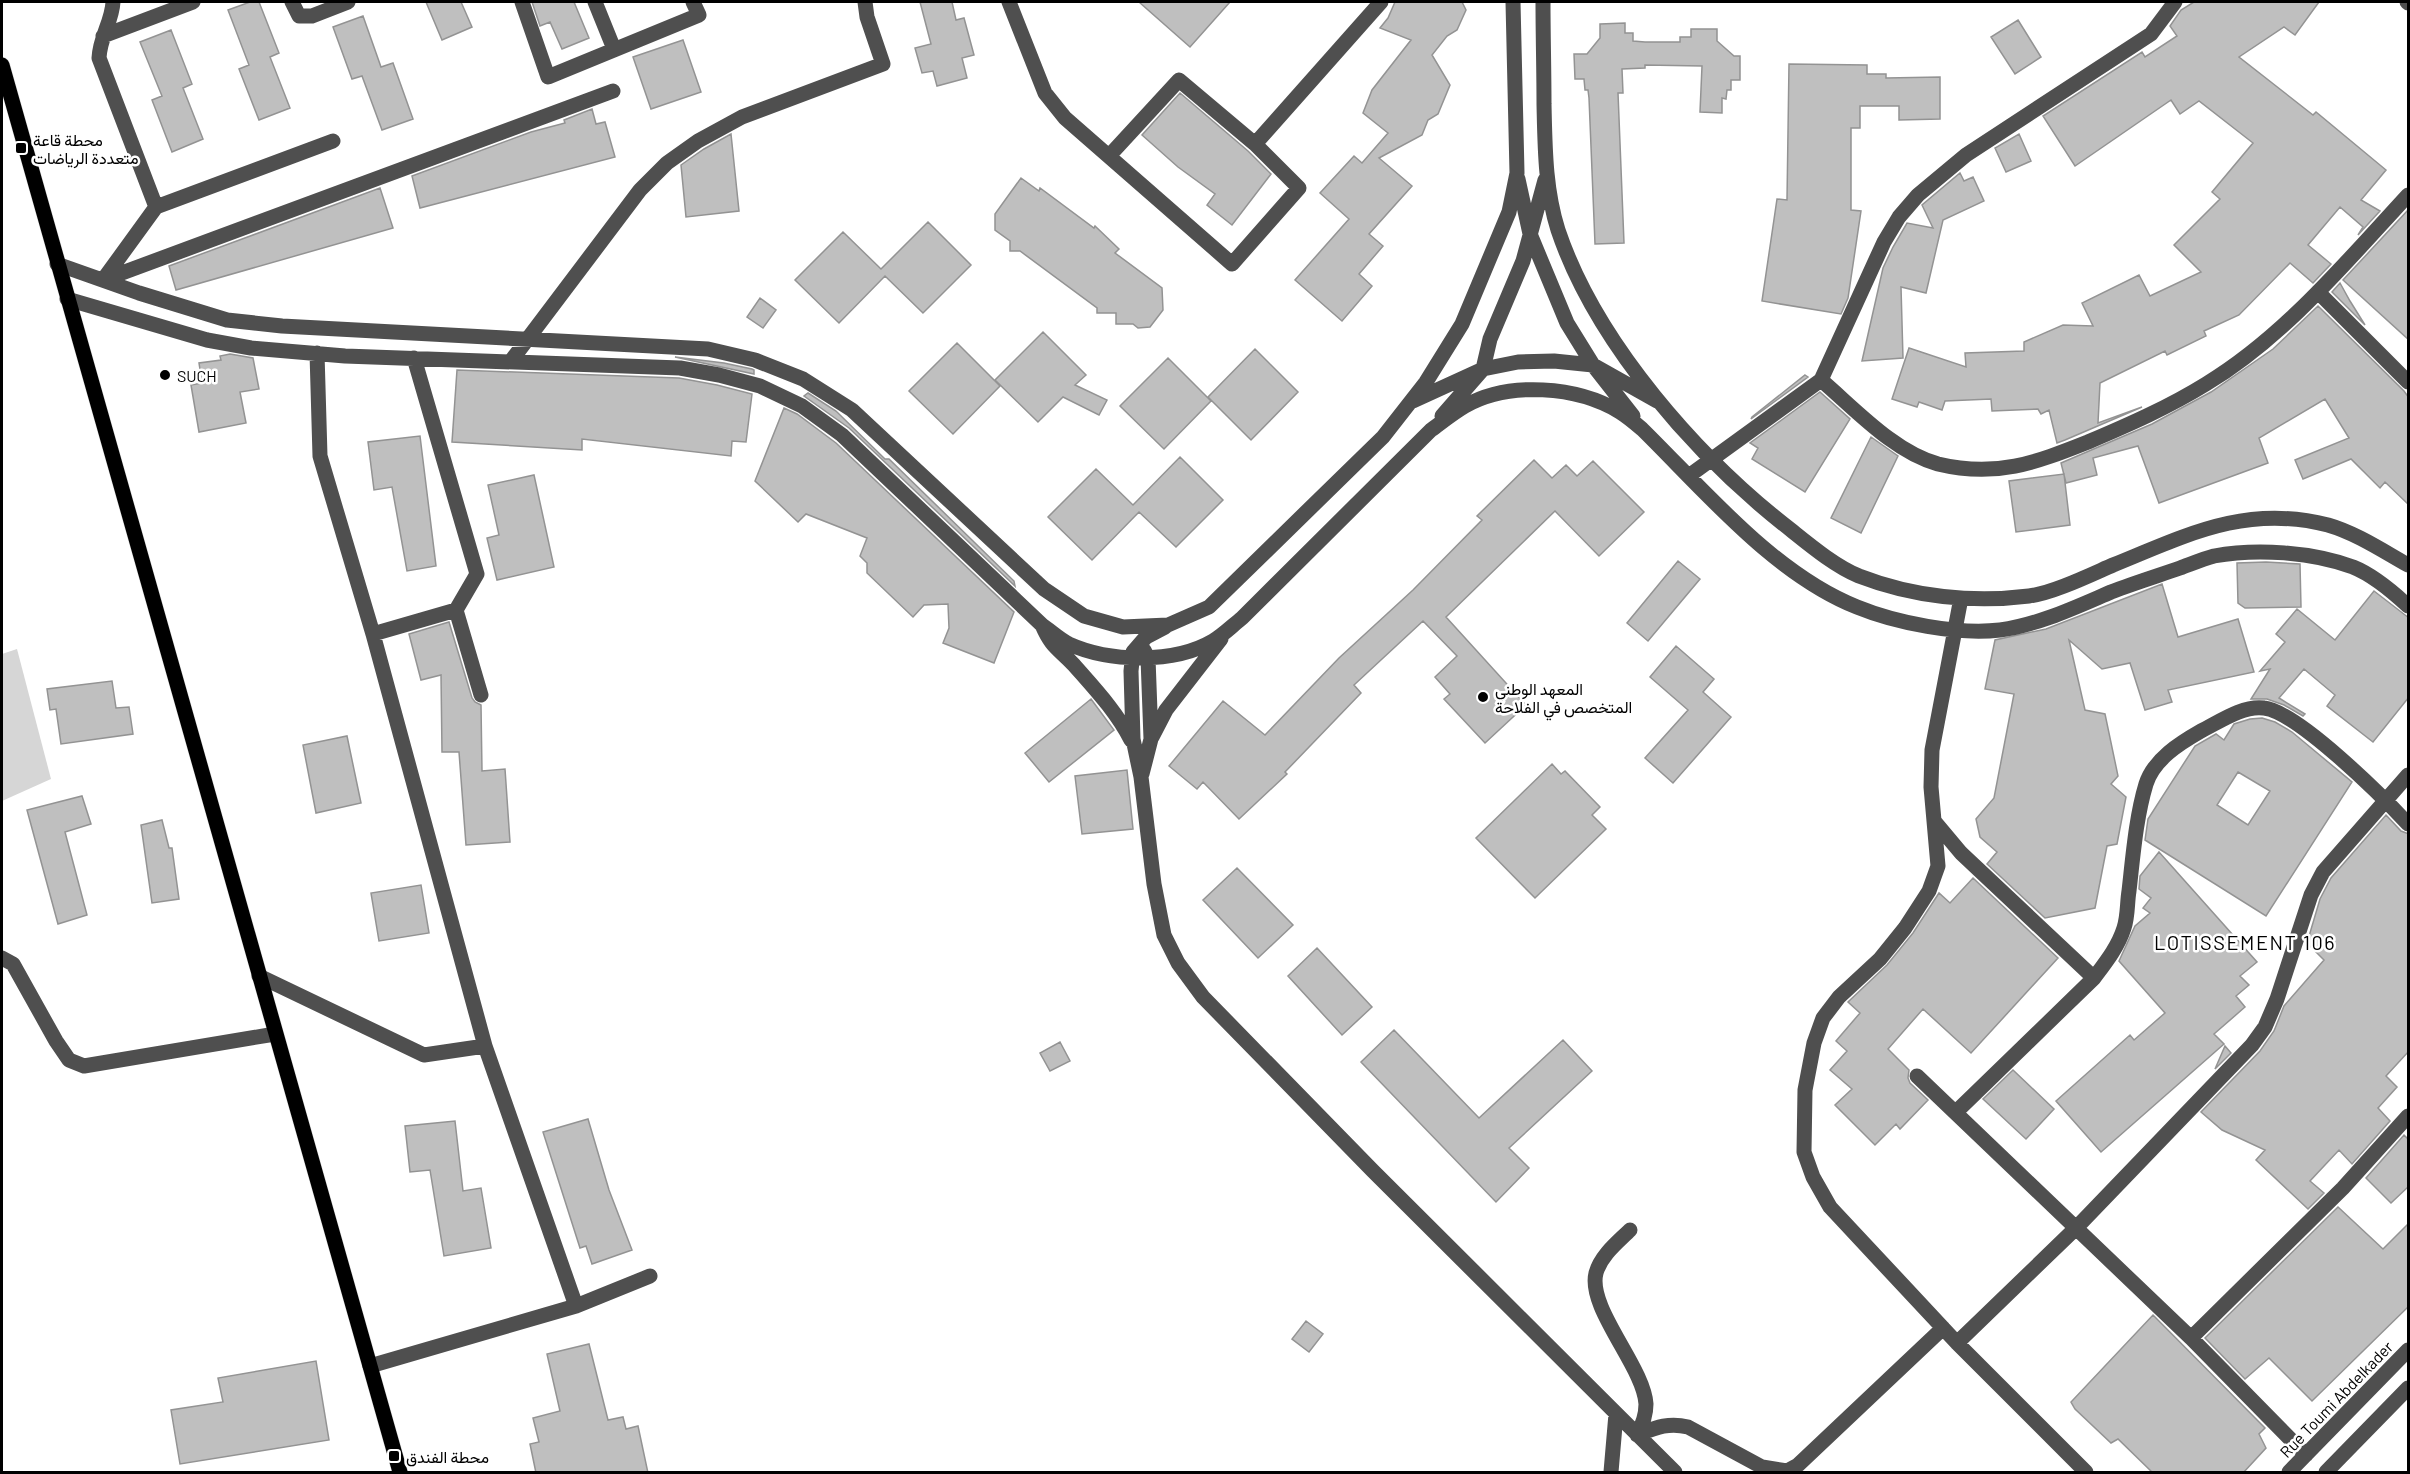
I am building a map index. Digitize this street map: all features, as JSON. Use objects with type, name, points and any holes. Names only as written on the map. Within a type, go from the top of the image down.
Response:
[{"type":"main road","points":[[2,65],[400,1473]]},
{"type":"street","points":[[113,2],[108,25],[100,43],[99,58],[156,207]]},
{"type":"street","points":[[103,36],[193,2]]},
{"type":"street","points":[[292,2],[299,16],[312,16],[348,2]]},
{"type":"street","points":[[522,2],[548,77],[699,15],[693,2]]},
{"type":"street","points":[[595,2],[614,49]]},
{"type":"street","points":[[512,361],[526,339],[640,190],[667,163],[698,141],[742,117],[883,64],[867,17],[865,2]]},
{"type":"street","points":[[1009,2],[1045,93],[1065,118],[1232,264],[1299,188],[1256,144],[1179,80],[1109,156]]},
{"type":"street","points":[[1256,144],[1381,2]]},
{"type":"street","points":[[1513,2],[1517,173],[1530,234],[1567,323],[1593,365],[1642,429]]},
{"type":"street","points":[[67,299],[207,340],[250,348],[414,358],[680,368],[760,386],[802,406],[842,435],[1042,625],[1067,643],[1097,653],[1132,658],[1185,652],[1212,641],[1242,618],[1431,430],[1482,369],[1490,339],[1523,261],[1542,197],[1546,174],[1543,2]]},
{"type":"street","points":[[1690,475],[1821,380],[1884,242],[1899,217],[1918,195],[1985,142],[2151,34],[2175,2]]},
{"type":"street","points":[[103,280],[613,91]]},
{"type":"street","points":[[103,280],[156,207],[333,141]]},
{"type":"street","points":[[1517,173],[1509,212],[1462,324],[1426,382],[1383,437],[1209,607],[1146,637],[1132,652],[1134,746],[1141,777],[1154,884],[1164,935],[1178,963],[1203,997],[1373,1171],[1676,1473]]},
{"type":"street","points":[[1546,174],[1558,229],[1581,285],[1619,348],[1662,404],[1678,424],[1757,504],[1815,549],[1857,575],[1902,589],[1943,597],[1993,599],[2034,596],[2198,530],[2252,518],[2289,519],[2330,526],[2372,544],[2409,565]]},
{"type":"street","points":[[1821,380],[1902,448],[1936,463],[1970,470],[2004,470],[2053,456],[2133,423],[2207,384],[2242,358],[2318,292],[2409,195]]},
{"type":"street","points":[[57,264],[227,320],[282,326],[708,349],[755,360],[803,379],[852,410],[1044,589],[1084,616],[1123,627],[1168,625]]},
{"type":"street","points":[[2318,292],[2409,382]]},
{"type":"street","points":[[317,353],[320,456],[374,634],[485,1046],[576,1305]]},
{"type":"street","points":[[374,634],[456,610],[477,574],[414,358]]},
{"type":"street","points":[[1409,404],[1482,369],[1518,362],[1554,361],[1593,365],[1662,404]]},
{"type":"street","points":[[1431,430],[1466,405],[1500,393],[1544,390],[1586,398],[1619,412],[1642,429],[1776,560],[1816,586],[1856,607],[1890,619],[1938,628],[1999,630],[2049,617],[2126,586],[2214,556],[2270,552],[2316,557],[2355,568],[2409,606]]},
{"type":"street","points":[[1961,598],[1932,750],[1931,787],[1938,866],[1929,891],[1905,928],[1880,960],[1839,997],[1822,1018],[1814,1043],[1805,1090],[1804,1152],[1813,1177],[1830,1207],[1957,1343],[2086,1473]]},
{"type":"street","points":[[456,610],[482,695]]},
{"type":"street","points":[[1042,625],[1051,645],[1069,660],[1112,708],[1134,746]]},
{"type":"street","points":[[1123,627],[1140,643],[1148,658],[1151,739]]},
{"type":"street","points":[[1141,777],[1151,739],[1166,710],[1227,630]]},
{"type":"street","points":[[1956,1112],[2094,978],[2112,954],[2125,927],[2140,814],[2147,782],[2158,763],[2186,740],[2232,715],[2264,708],[2298,722],[2386,800],[2409,824]]},
{"type":"street","points":[[1957,1343],[2076,1228],[2252,1045],[2265,1027],[2277,999],[2311,895],[2323,872],[2409,775]]},
{"type":"street","points":[[1935,822],[1961,853],[2094,978]]},
{"type":"street","points":[[2,958],[13,964],[69,1060],[84,1066],[275,1034]]},
{"type":"street","points":[[259,976],[424,1055],[485,1046]]},
{"type":"street","points":[[1917,1076],[2191,1338],[2306,1455]]},
{"type":"street","points":[[2191,1338],[2343,1188],[2409,1116]]},
{"type":"street","points":[[1630,1230],[1605,1256],[1597,1270],[1594,1284],[1646,1403],[1644,1419],[1638,1435]]},
{"type":"street","points":[[370,1366],[576,1305],[650,1276]]},
{"type":"street","points":[[1638,1435],[1660,1426],[1676,1424],[1688,1427],[1762,1467],[1787,1471],[1798,1466],[1943,1328]]},
{"type":"street","name":"Rue Toumi Abdelkader","points":[[2289,1473],[2409,1350]]},
{"type":"street","points":[[2326,1473],[2409,1388]]},
{"type":"street","points":[[1611,1473],[1616,1414]]},
{"type":"shaded area","points":[[17,649],[51,779],[2,801],[2,654]]},
{"type":"building","points":[[250,2],[259,2],[279,53],[270,57],[290,108],[259,120],[239,69],[249,65],[228,10]]},
{"type":"building","points":[[426,2],[461,2],[472,27],[442,40]]},
{"type":"building","points":[[532,2],[574,2],[589,38],[562,49],[550,22],[540,26]]},
{"type":"building","points":[[920,2],[952,2],[956,20],[964,18],[974,55],[962,58],[967,78],[937,86],[933,71],[922,73],[915,48],[931,44]]},
{"type":"building","points":[[1139,2],[1230,2],[1190,47]]},
{"type":"building","points":[[1395,2],[1462,2],[1466,10],[1457,30],[1447,36],[1432,55],[1450,85],[1438,114],[1428,120],[1422,135],[1379,158],[1412,186],[1369,234],[1383,246],[1359,274],[1372,286],[1342,321],[1295,280],[1349,219],[1320,193],[1354,156],[1362,163],[1388,133],[1363,113],[1372,90],[1411,40],[1380,28],[1388,18]]},
{"type":"building","points":[[2194,2],[2319,2],[2295,35],[2284,27],[2239,57],[2313,115],[2316,112],[2386,170],[2361,200],[2380,211],[2358,235],[2363,227],[2340,207],[2308,245],[2331,264],[2313,283],[2290,263],[2239,315],[2204,331],[2206,336],[2167,355],[2165,351],[2100,383],[2098,423],[2142,407],[2065,440],[2057,443],[2049,410],[2041,414],[2038,409],[1992,411],[1991,399],[1945,401],[1942,410],[1919,402],[1917,407],[1892,399],[1909,348],[1966,367],[1965,353],[2024,351],[2024,342],[2063,325],[2093,326],[2082,303],[2139,275],[2150,296],[2201,272],[2174,245],[2220,199],[2212,192],[2253,143],[2199,101],[2180,114],[2171,100],[2075,166],[2043,116],[2142,52],[2145,57],[2177,36],[2170,26],[2181,10]]},
{"type":"building","points":[[363,16],[381,67],[393,63],[413,119],[382,130],[362,76],[352,79],[333,27]]},
{"type":"building","points":[[2018,20],[2041,57],[2015,74],[1991,37]]},
{"type":"building","points":[[1625,23],[1625,33],[1633,33],[1633,41],[1645,42],[1680,42],[1680,37],[1691,37],[1691,29],[1717,29],[1717,41],[1734,56],[1740,56],[1740,80],[1731,80],[1731,90],[1727,90],[1726,99],[1722,98],[1722,113],[1700,112],[1702,66],[1645,65],[1645,68],[1622,69],[1623,93],[1618,93],[1624,243],[1595,244],[1589,98],[1588,90],[1585,90],[1584,79],[1575,79],[1574,54],[1587,54],[1600,38],[1600,24]]},
{"type":"building","points":[[171,30],[192,84],[183,88],[203,139],[172,152],[152,100],[162,96],[140,42]]},
{"type":"building","points":[[683,40],[701,92],[651,109],[633,57]]},
{"type":"building","points":[[1789,64],[1867,65],[1867,74],[1886,74],[1886,78],[1940,77],[1940,119],[1899,120],[1899,106],[1860,106],[1860,128],[1851,128],[1851,210],[1861,211],[1848,298],[1841,314],[1762,301],[1777,199],[1787,200]]},
{"type":"building","points":[[1180,93],[1248,151],[1271,174],[1232,225],[1207,205],[1215,194],[1178,167],[1142,135]]},
{"type":"building","points":[[592,109],[596,124],[605,122],[615,157],[420,208],[412,176],[531,132],[565,123],[564,120]]},
{"type":"building","points":[[731,134],[739,211],[686,217],[681,165]]},
{"type":"building","points":[[2019,134],[2031,161],[2006,172],[1995,148]]},
{"type":"building","points":[[1960,173],[1964,181],[1973,177],[1984,201],[1943,220],[1926,293],[1901,287],[1903,358],[1862,361],[1883,268],[1893,247],[1907,223],[1933,228],[1922,205]]},
{"type":"building","points":[[1021,178],[1039,191],[1040,188],[1094,228],[1095,226],[1119,249],[1115,253],[1162,288],[1163,310],[1150,327],[1138,328],[1133,324],[1116,324],[1116,313],[1097,313],[1097,308],[1020,251],[1010,251],[1010,241],[995,230],[995,214]]},
{"type":"building","points":[[380,188],[393,228],[176,290],[169,266]]},
{"type":"building","points":[[2409,209],[2409,340],[2343,280]]},
{"type":"building","points":[[928,222],[971,265],[923,313],[885,276],[839,323],[795,280],[843,232],[881,269]]},
{"type":"building","points":[[2340,283],[2350,301],[2365,325],[2332,292]]},
{"type":"building","points":[[760,298],[776,310],[763,328],[747,317]]},
{"type":"building","points":[[2318,306],[2409,398],[2409,505],[2385,482],[2380,488],[2351,459],[2303,479],[2295,460],[2349,438],[2325,399],[2259,438],[2268,463],[2159,503],[2138,446],[2093,458],[2097,475],[2066,483],[2061,463],[2152,424],[2211,392],[2273,349]]},
{"type":"building","points":[[1043,332],[1086,375],[1075,385],[1107,400],[1099,415],[1063,397],[1038,422],[995,380]]},
{"type":"building","points":[[957,343],[1000,386],[953,434],[909,391]]},
{"type":"building","points":[[1255,349],[1298,392],[1251,440],[1208,397]]},
{"type":"building","points":[[230,354],[253,358],[259,389],[240,392],[246,423],[199,432],[191,385],[202,383],[199,363],[221,360],[220,356]]},
{"type":"building","points":[[675,357],[752,369],[754,374]]},
{"type":"building","points":[[1168,358],[1211,401],[1164,449],[1120,406]]},
{"type":"building","points":[[457,370],[679,378],[717,385],[752,394],[746,442],[732,441],[731,456],[582,439],[582,450],[452,442]]},
{"type":"building","points":[[1805,375],[1808,377],[1751,419],[1752,417]]},
{"type":"building","points":[[1820,392],[1850,419],[1805,492],[1752,459],[1758,448],[1750,443]]},
{"type":"building","points":[[808,393],[836,411],[885,459],[889,459],[1014,581],[1015,586],[849,428],[804,396]]},
{"type":"building","points":[[784,408],[797,414],[836,443],[1014,612],[994,663],[943,643],[949,628],[948,604],[924,605],[913,617],[867,573],[867,563],[860,556],[867,538],[806,514],[798,522],[755,481]]},
{"type":"building","points":[[420,436],[436,566],[407,571],[392,487],[374,490],[368,442]]},
{"type":"building","points":[[1871,437],[1898,456],[1861,533],[1831,518]]},
{"type":"building","points":[[1180,457],[1223,500],[1176,547],[1139,512],[1092,560],[1048,517],[1096,469],[1133,505]]},
{"type":"building","points":[[1534,460],[1552,478],[1566,465],[1577,476],[1593,461],[1644,512],[1599,556],[1555,511],[1446,617],[1526,705],[1485,743],[1444,699],[1450,694],[1435,677],[1457,656],[1423,621],[1354,685],[1361,693],[1285,772],[1287,774],[1239,819],[1203,782],[1197,789],[1169,766],[1223,701],[1265,735],[1339,658],[1413,590],[1482,520],[1477,516]]},
{"type":"building","points":[[2064,474],[2070,525],[2016,532],[2009,481]]},
{"type":"building","points":[[534,475],[554,567],[497,580],[487,538],[499,535],[488,485]]},
{"type":"building","points":[[1678,561],[1700,579],[1648,641],[1627,623]]},
{"type":"building","points":[[2237,563],[2300,564],[2301,607],[2245,608],[2238,603]]},
{"type":"building","points":[[2162,584],[2178,637],[2238,619],[2254,672],[2168,690],[2172,702],[2145,710],[2130,663],[2102,669],[2069,640],[2085,710],[2105,714],[2118,776],[2111,784],[2126,797],[2117,844],[2107,846],[2095,908],[2045,918],[1987,864],[1997,852],[1980,837],[1976,819],[1994,798],[2014,694],[1985,689],[1995,640],[2046,629]]},
{"type":"building","points":[[2374,591],[2409,618],[2409,697],[2373,742],[2327,706],[2335,695],[2304,669],[2279,698],[2305,714],[2303,716],[2284,705],[2267,699],[2251,699],[2270,669],[2260,671],[2285,642],[2276,634],[2297,609],[2335,640]]},
{"type":"building","points":[[449,622],[472,698],[481,705],[482,771],[505,769],[510,842],[466,845],[459,752],[442,752],[441,675],[421,680],[409,634]]},
{"type":"building","points":[[1676,646],[1714,679],[1703,692],[1731,717],[1673,783],[1645,758],[1688,710],[1650,677]]},
{"type":"building","points":[[112,681],[116,708],[129,707],[133,734],[61,744],[56,709],[50,710],[47,689]]},
{"type":"building","points":[[1091,699],[1114,730],[1049,782],[1025,753]]},
{"type":"building","points":[[2262,718],[2275,722],[2292,732],[2352,782],[2266,916],[2145,840],[2148,819],[2195,746],[2216,734],[2224,740],[2234,724]],"holes":[[[2238,772],[2270,791],[2248,825],[2217,805]]]},
{"type":"building","points":[[347,736],[361,803],[316,813],[303,745]]},
{"type":"building","points":[[1552,764],[1561,774],[1565,771],[1600,807],[1592,815],[1606,829],[1535,898],[1476,838]]},
{"type":"building","points":[[1127,770],[1133,829],[1082,834],[1075,776]]},
{"type":"building","points":[[82,796],[91,824],[65,832],[87,915],[58,924],[27,810]]},
{"type":"building","points":[[2386,815],[2401,831],[2409,834],[2409,1051],[2386,1076],[2397,1087],[2378,1108],[2390,1121],[2352,1164],[2339,1150],[2310,1181],[2324,1193],[2308,1209],[2256,1160],[2265,1150],[2222,1130],[2201,1112],[2260,1051],[2274,1031],[2284,1006],[2324,960],[2307,943],[2320,899],[2331,878]]},
{"type":"building","points":[[162,820],[169,848],[172,848],[179,899],[152,903],[141,825]]},
{"type":"building","points":[[2159,852],[2257,962],[2240,976],[2249,985],[2236,996],[2245,1007],[2214,1034],[2224,1044],[2101,1152],[2056,1101],[2130,1035],[2134,1040],[2165,1013],[2119,961],[2135,926],[2150,913],[2143,908],[2151,898],[2139,889],[2140,876]]},
{"type":"building","points":[[1237,868],[1293,925],[1258,958],[1203,900]]},
{"type":"building","points":[[1973,878],[2058,958],[1971,1053],[1923,1009],[1888,1049],[1909,1070],[1910,1083],[1928,1100],[1900,1129],[1896,1124],[1875,1145],[1835,1105],[1852,1089],[1830,1070],[1847,1051],[1836,1041],[1860,1013],[1848,1002],[1887,965],[1913,933],[1939,893],[1950,903]]},
{"type":"building","points":[[421,885],[429,933],[379,941],[371,893]]},
{"type":"building","points":[[1317,948],[1372,1007],[1342,1035],[1288,976]]},
{"type":"building","points":[[1394,1030],[1479,1118],[1563,1040],[1592,1071],[1509,1148],[1529,1168],[1496,1202],[1361,1062]]},
{"type":"building","points":[[1060,1042],[1070,1061],[1050,1071],[1040,1053]]},
{"type":"building","points":[[2225,1046],[2231,1053],[2215,1069]]},
{"type":"building","points":[[2013,1070],[2054,1109],[2026,1139],[1983,1099]]},
{"type":"building","points":[[588,1119],[609,1190],[632,1250],[592,1264],[586,1246],[580,1248],[543,1132]]},
{"type":"building","points":[[455,1121],[463,1191],[481,1188],[491,1248],[444,1256],[430,1170],[410,1172],[405,1126]]},
{"type":"building","points":[[2404,1135],[2409,1140],[2409,1186],[2391,1203],[2366,1178]]},
{"type":"building","points":[[2338,1207],[2383,1249],[2409,1223],[2409,1306],[2312,1401],[2269,1358],[2245,1379],[2205,1338]]},
{"type":"building","points":[[2153,1315],[2265,1428],[2259,1434],[2266,1448],[2243,1473],[2153,1473],[2118,1439],[2111,1443],[2075,1409],[2071,1402]]},
{"type":"building","points":[[1306,1321],[1323,1334],[1309,1352],[1292,1339]]},
{"type":"building","points":[[589,1344],[608,1420],[623,1417],[626,1429],[638,1426],[648,1473],[536,1473],[530,1444],[539,1442],[533,1418],[560,1411],[547,1354]]},
{"type":"building","points":[[316,1361],[329,1440],[180,1464],[171,1410],[223,1402],[218,1378]]},
{"type":"place","name":"محطة قاعة متعددة الرياضات","points":[[21,148]]},
{"type":"place","name":"SUCH","points":[[165,375]]},
{"type":"place","name":"المعهد الوطني المتخصص في الفلاحة","points":[[1483,697]]},
{"type":"place","name":"محطة الفندق","points":[[394,1456]]},
{"type":"district","name":"LOTISSEMENT 106","points":[[2245,942]]}]
